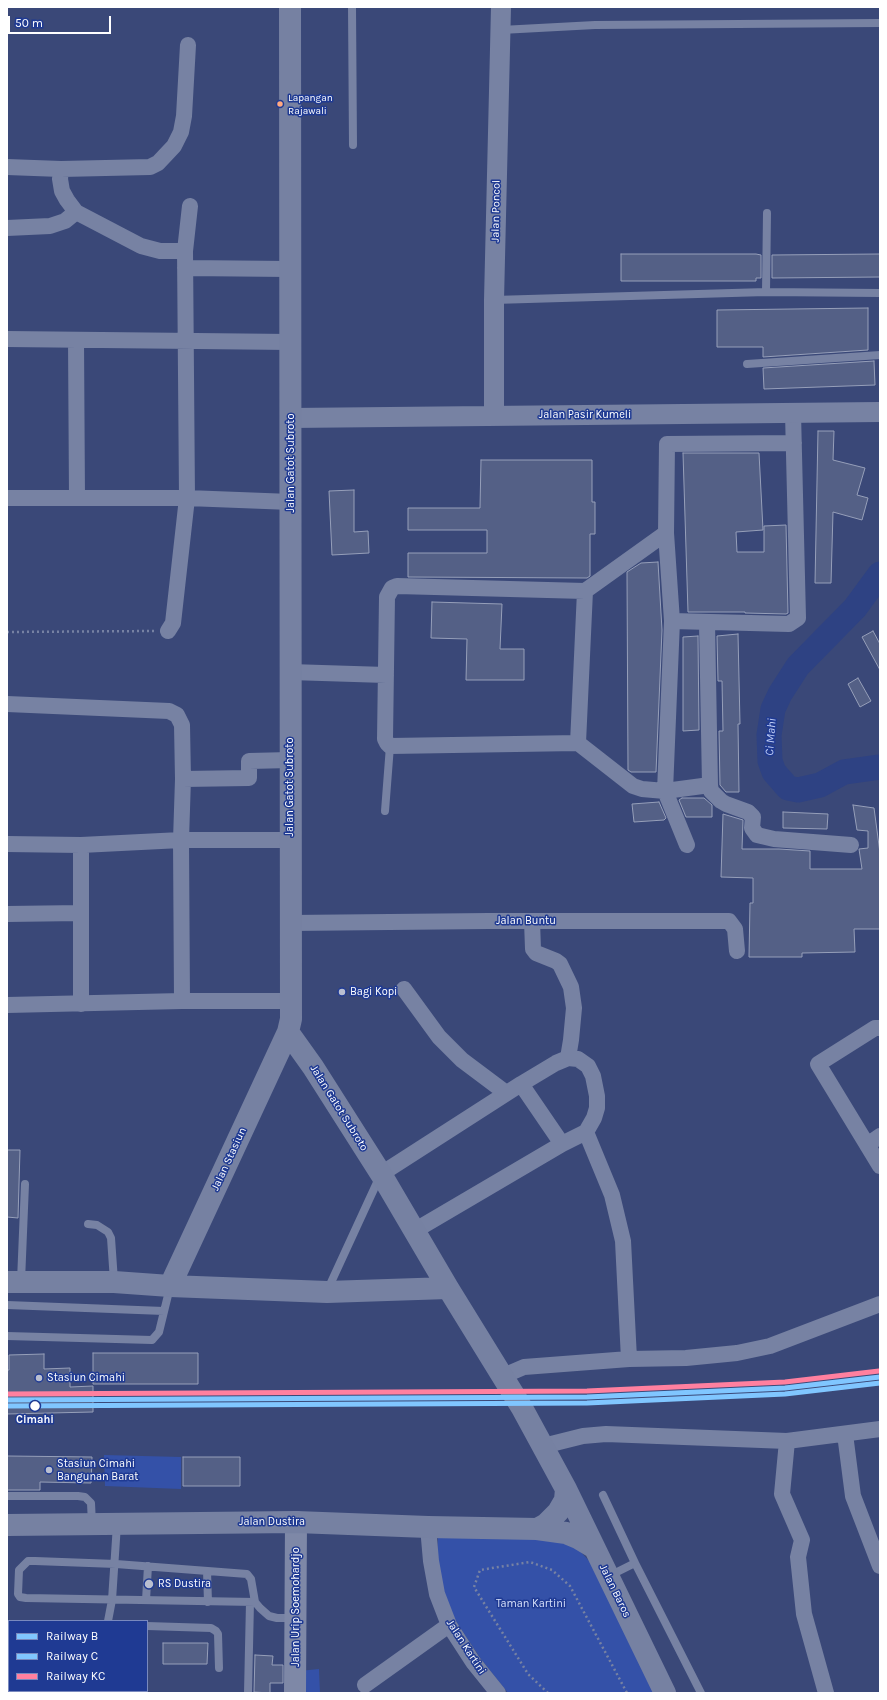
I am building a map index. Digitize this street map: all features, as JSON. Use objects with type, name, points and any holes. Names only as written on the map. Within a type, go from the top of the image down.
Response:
[{"type":"main road","name":"Jalan Gatot Subroto","points":[[290,7],[289,269],[291,502],[291,1019],[288,1032],[313,1067],[381,1174],[448,1288],[503,1376],[566,1489]]},
{"type":"main road","name":"Jalan Stasiun","points":[[170,1286],[288,1032]]},
{"type":"main road","points":[[272,1065],[284,1059],[296,1057],[313,1067]]},
{"type":"main road","points":[[14,1282],[114,1282],[170,1286],[327,1292],[448,1288]]},
{"type":"main road","points":[[537,1529],[553,1517],[563,1506],[566,1489]]},
{"type":"main road","name":"Jalan Baros","points":[[566,1489],[665,1693]]},
{"type":"main road","name":"Jalan Dustira","points":[[7,1526],[296,1522],[537,1529],[566,1533],[594,1547]]},
{"type":"main road","name":"Jalan Urip Soemohardjo","points":[[295,1693],[296,1522]]},
{"type":"street","name":"Jalan Poncol","points":[[494,415],[494,300],[501,7]]},
{"type":"street","points":[[7,167],[61,169],[150,167],[165,157],[178,140],[181,132],[184,116],[188,45]]},
{"type":"street","points":[[61,169],[60,179],[62,191],[76,212],[141,246],[160,251],[185,251]]},
{"type":"street","points":[[168,631],[173,623],[187,498],[185,251],[190,206]]},
{"type":"street","points":[[7,228],[50,226],[65,221],[76,212]]},
{"type":"street","points":[[185,268],[289,269]]},
{"type":"street","points":[[7,339],[290,342]]},
{"type":"street","points":[[76,340],[77,498]]},
{"type":"street","name":"Jalan Pasir Kumeli","points":[[290,418],[880,412]]},
{"type":"street","points":[[672,622],[789,624],[798,618],[794,413]]},
{"type":"street","points":[[687,845],[665,791],[672,622],[666,533],[667,444],[794,443]]},
{"type":"street","points":[[7,498],[187,498],[291,502]]},
{"type":"street","points":[[666,533],[585,591],[392,588],[387,597],[384,739],[390,746],[578,743],[633,786],[642,789],[665,791],[710,785]]},
{"type":"street","points":[[578,743],[585,591]]},
{"type":"street","points":[[707,623],[711,791],[726,804],[748,812],[753,817],[752,828],[758,835],[774,839],[851,845]]},
{"type":"street","points":[[290,672],[386,675]]},
{"type":"street","points":[[7,704],[169,711],[177,715],[182,725],[183,779],[181,840],[182,1001]]},
{"type":"street","points":[[183,779],[249,778],[249,761],[290,760]]},
{"type":"street","points":[[7,844],[81,845],[181,840],[290,840]]},
{"type":"street","points":[[81,845],[81,1004]]},
{"type":"street","points":[[7,914],[81,913]]},
{"type":"street","points":[[532,921],[533,949],[536,953],[560,964],[571,987],[574,1008],[568,1058]]},
{"type":"street","name":"Jalan Buntu","points":[[290,923],[729,921],[735,929],[737,952]]},
{"type":"street","points":[[404,989],[439,1036],[462,1060],[506,1093]]},
{"type":"street","points":[[7,1005],[182,1001],[290,1001]]},
{"type":"street","points":[[880,1028],[875,1028],[818,1064],[874,1140],[880,1166]]},
{"type":"street","points":[[381,1174],[506,1093],[556,1063],[568,1058],[578,1059],[588,1066],[594,1076],[597,1108],[594,1118],[586,1132],[562,1144],[414,1231]]},
{"type":"street","points":[[521,1084],[562,1144]]},
{"type":"street","points":[[586,1132],[612,1195],[623,1241],[629,1359]]},
{"type":"street","points":[[503,1376],[524,1367],[629,1359],[686,1358],[737,1353],[770,1346],[880,1304]]},
{"type":"street","points":[[543,1446],[583,1436],[606,1434],[787,1440],[880,1429]]},
{"type":"street","points":[[845,1434],[853,1496],[880,1566]]},
{"type":"street","points":[[787,1440],[782,1494],[803,1542],[798,1557],[804,1614],[826,1693]]},
{"type":"street","name":"Jalan Kartini","points":[[428,1527],[431,1561],[437,1594],[449,1625],[473,1662],[498,1693]]},
{"type":"street","points":[[365,1685],[449,1625]]},
{"type":"lane","points":[[352,7],[353,145]]},
{"type":"lane","points":[[500,30],[595,26],[880,23]]},
{"type":"lane","points":[[766,292],[767,213]]},
{"type":"lane","points":[[494,300],[766,292],[880,293]]},
{"type":"lane","points":[[747,364],[880,355]]},
{"type":"lane","points":[[385,812],[390,746]]},
{"type":"lane","points":[[327,1292],[381,1174]]},
{"type":"lane","points":[[14,1282],[24,1184]]},
{"type":"lane","points":[[88,1224],[97,1225],[108,1232],[111,1238],[114,1282]]},
{"type":"lane","points":[[7,1336],[152,1340],[159,1332],[170,1286]]},
{"type":"lane","points":[[7,1305],[164,1311]]},
{"type":"lane","points":[[603,1495],[699,1692]]},
{"type":"lane","points":[[7,1496],[85,1497],[91,1503],[92,1525]]},
{"type":"lane","points":[[108,1620],[116,1564],[117,1524]]},
{"type":"lane","points":[[248,1693],[252,1602],[251,1580],[247,1574],[116,1564],[28,1561],[19,1570],[18,1594],[20,1597],[252,1602],[269,1616],[280,1619],[295,1618]]},
{"type":"lane","points":[[608,1576],[635,1563]]},
{"type":"lane","points":[[146,1600],[148,1566]]},
{"type":"lane","points":[[207,1570],[208,1602]]},
{"type":"lane","points":[[148,1626],[211,1628],[218,1634],[219,1668]]},
{"type":"path","points":[[7,632],[127,633],[168,631]]},
{"type":"path","points":[[548,1693],[528,1674],[474,1587],[480,1570],[530,1562],[552,1570],[570,1586],[627,1693]]},
{"type":"green space","points":[[104,1455],[181,1457],[181,1489],[105,1486]]},
{"type":"green space","name":"Taman Kartini","points":[[438,1535],[569,1539],[590,1562],[658,1693],[508,1693],[481,1659],[451,1614],[440,1587],[437,1557]]},
{"type":"green space","points":[[319,1669],[320,1693],[299,1693],[299,1671]]},
{"type":"building","points":[[621,254],[756,254],[761,255],[761,278],[756,278],[756,281],[621,281]]},
{"type":"building","points":[[880,254],[880,277],[772,278],[772,255]]},
{"type":"building","points":[[868,308],[868,350],[763,357],[763,347],[717,347],[717,310]]},
{"type":"building","points":[[874,361],[875,385],[764,389],[763,368]]},
{"type":"building","points":[[818,431],[834,431],[833,460],[865,468],[857,495],[868,498],[862,520],[833,512],[831,583],[815,583]]},
{"type":"building","points":[[683,453],[759,453],[763,530],[736,532],[737,552],[764,552],[764,526],[786,525],[788,613],[688,612]]},
{"type":"building","points":[[481,460],[592,460],[592,502],[595,502],[595,534],[590,534],[590,576],[587,578],[408,577],[408,553],[487,553],[487,530],[408,530],[408,508],[480,508]]},
{"type":"building","points":[[354,490],[354,532],[368,531],[369,553],[332,555],[329,491]]},
{"type":"building","points":[[658,562],[662,630],[656,772],[631,772],[628,770],[627,572],[641,563]]},
{"type":"building","points":[[432,602],[502,604],[500,649],[524,649],[524,680],[466,680],[467,639],[431,638]]},
{"type":"building","points":[[873,631],[880,644],[880,670],[862,637]]},
{"type":"building","points":[[738,634],[740,724],[738,724],[739,792],[726,792],[720,785],[719,731],[723,731],[722,681],[718,681],[717,636]]},
{"type":"building","points":[[698,636],[699,730],[683,731],[683,637]]},
{"type":"building","points":[[858,678],[871,701],[860,707],[848,684]]},
{"type":"building","points":[[682,798],[704,798],[712,805],[712,817],[686,817],[679,800]]},
{"type":"building","points":[[659,802],[666,818],[664,820],[634,822],[632,804]]},
{"type":"building","points":[[853,805],[874,808],[880,853],[880,929],[854,929],[855,952],[802,953],[802,957],[749,957],[750,903],[753,903],[753,878],[721,877],[723,814],[743,820],[742,849],[810,851],[810,869],[862,869],[859,849],[868,848],[868,831],[857,830]]},
{"type":"building","points":[[783,812],[828,814],[827,829],[783,828]]},
{"type":"building","points":[[7,1150],[20,1150],[18,1218],[7,1217]]},
{"type":"building","points":[[93,1353],[198,1353],[198,1384],[93,1384]]},
{"type":"building","name":"Stasiun Cimahi","points":[[44,1354],[44,1369],[70,1368],[70,1387],[93,1386],[93,1412],[7,1414],[7,1370],[9,1370],[9,1355]]},
{"type":"building","name":"Stasiun Cimahi Bangunan Barat","points":[[7,1456],[92,1457],[91,1483],[40,1482],[40,1490],[7,1490]]},
{"type":"building","points":[[183,1457],[240,1457],[240,1486],[183,1486]]},
{"type":"building","points":[[163,1643],[208,1643],[207,1664],[163,1664]]},
{"type":"building","points":[[255,1655],[273,1656],[272,1665],[283,1665],[283,1683],[270,1683],[270,1693],[254,1692]]},
{"type":"waterway","name":"Ci Mahi","points":[[880,574],[855,608],[798,666],[780,694],[773,709],[769,735],[770,761],[774,772],[788,788],[798,790],[820,785],[844,772],[880,767]]},
{"type":"rail line","name":"KC","points":[[7,1394],[587,1391],[785,1382],[879,1371]]},
{"type":"rail line","name":"B","points":[[7,1400],[587,1397],[785,1388],[880,1377]]},
{"type":"rail line","name":"C","points":[[7,1406],[587,1403],[785,1394],[880,1383]]},
{"type":"place","name":"Lapangan Rajawali","points":[[280,104]]},
{"type":"place","name":"Bagi Kopi","points":[[342,992]]},
{"type":"place","name":"Stasiun Cimahi","points":[[39,1378]]},
{"type":"place","name":"Cimahi","points":[[35,1406]]},
{"type":"place","name":"Stasiun Cimahi Bangunan Barat","points":[[49,1470]]},
{"type":"place","name":"RS Dustira","points":[[149,1584]]}]
